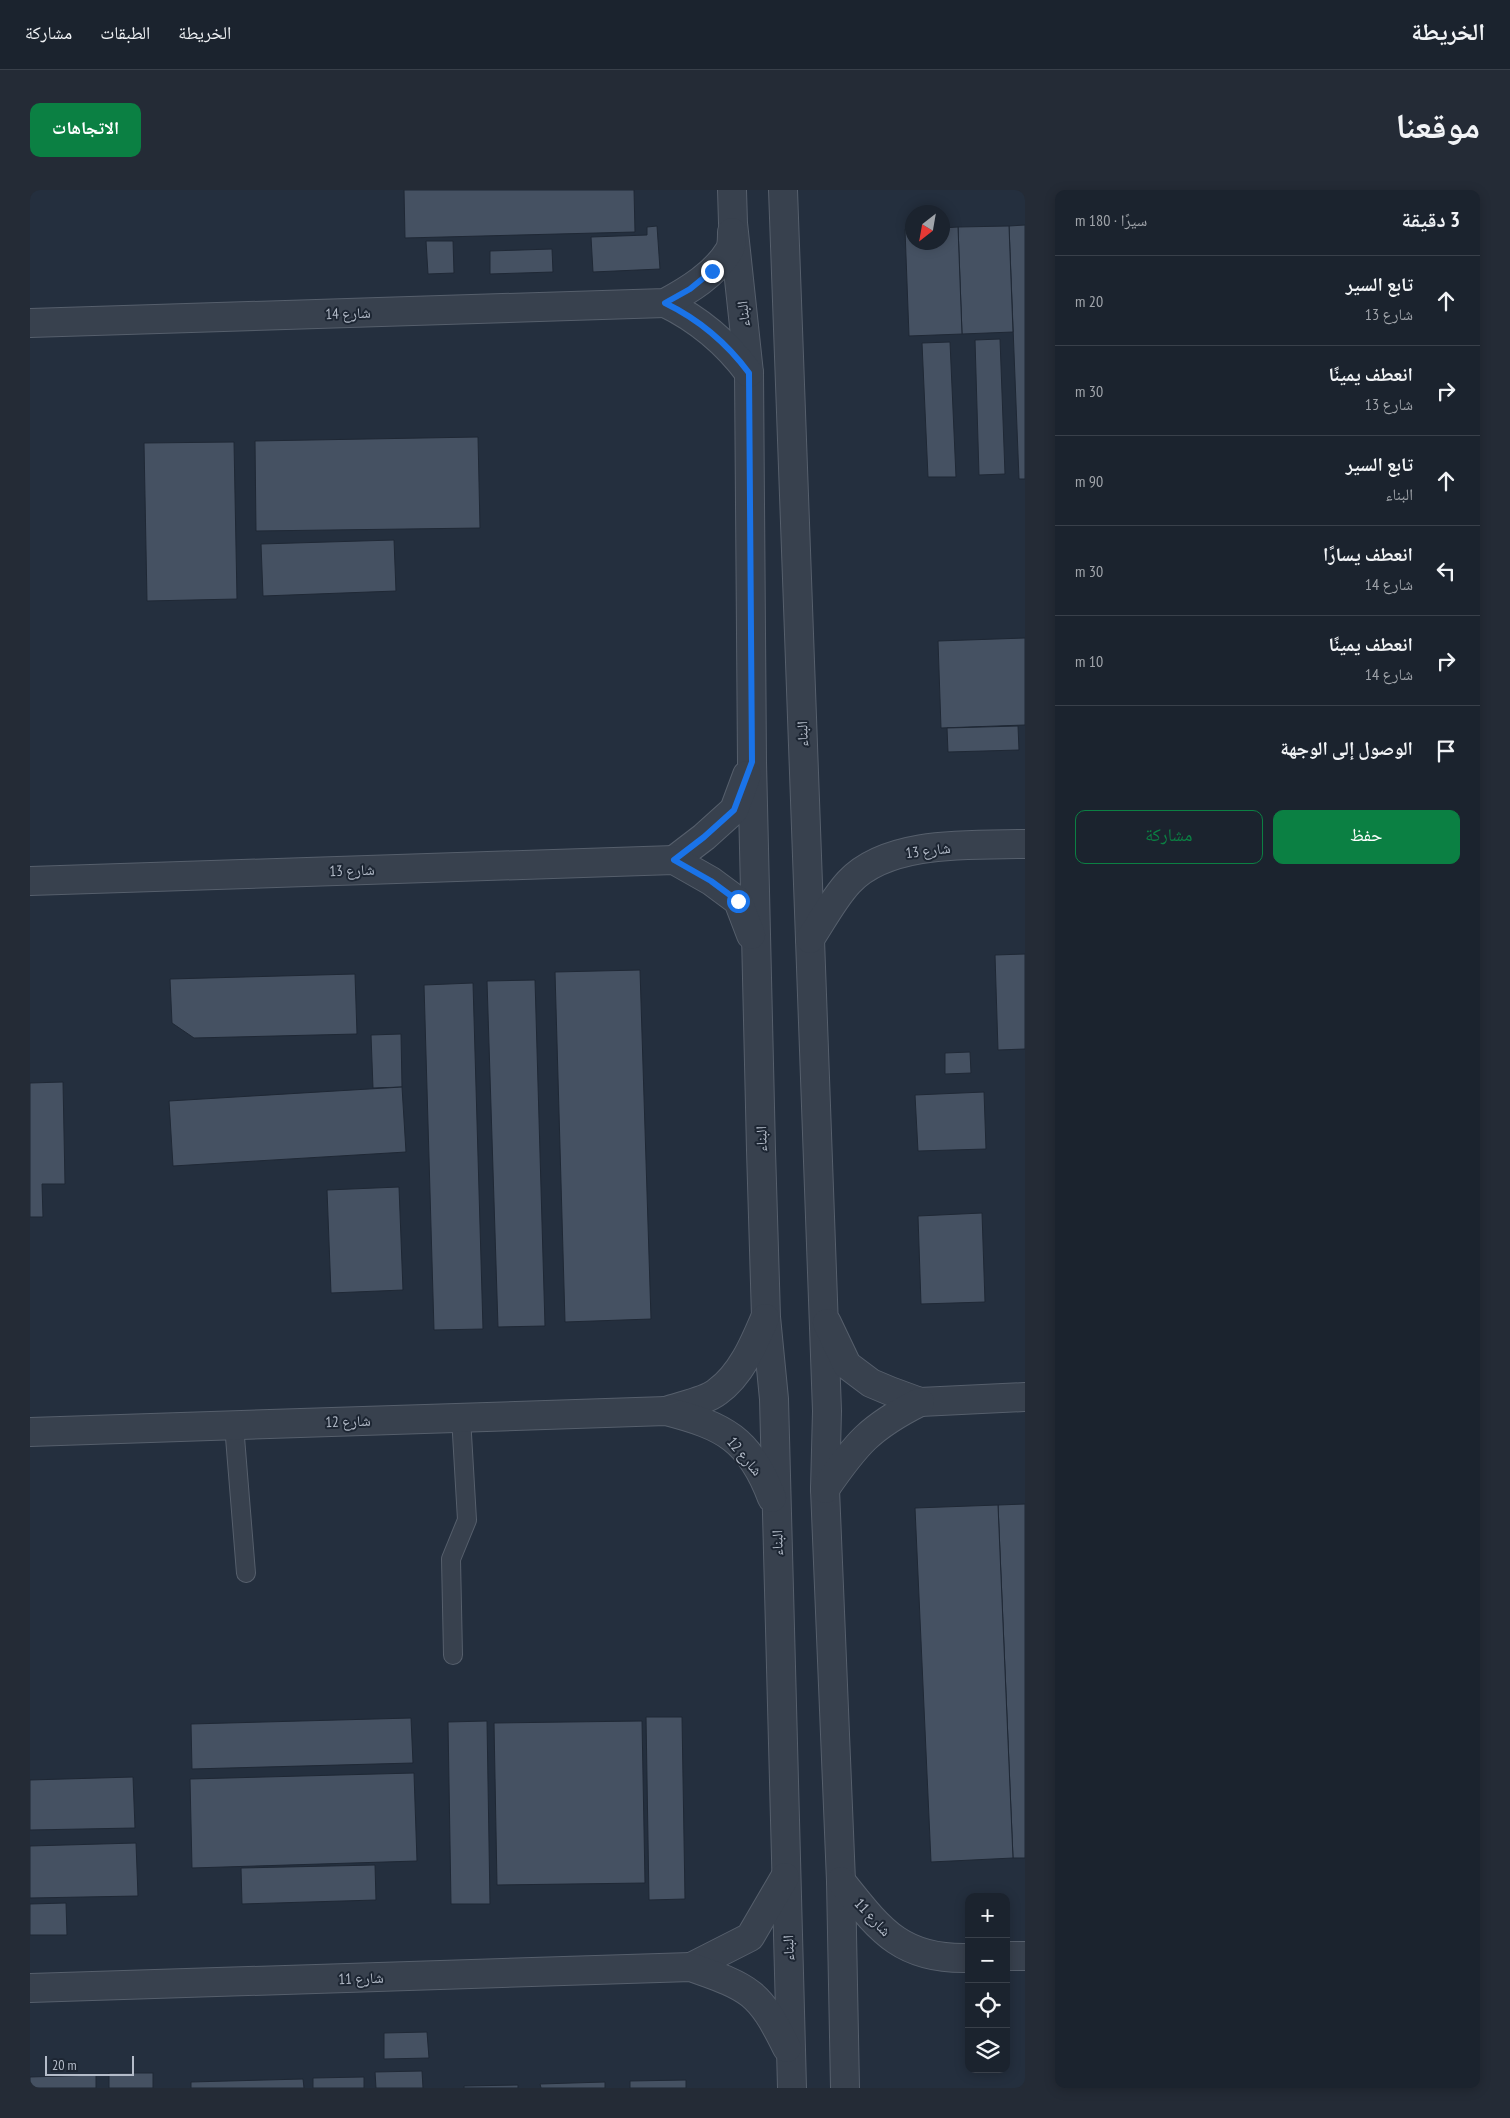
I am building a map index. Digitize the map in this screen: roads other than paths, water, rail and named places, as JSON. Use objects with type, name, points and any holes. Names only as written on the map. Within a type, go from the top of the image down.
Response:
[{"type":"street","name":"البناء","points":[[732,190],[733,223],[749,373],[752,762],[758,958],[760,1150],[766,1317],[774,1399],[792,2088]]},
{"type":"street","name":"البناء","points":[[783,190],[827,1411],[825,1489],[841,1881],[845,2088]]},
{"type":"street","name":"شارع 14","points":[[30,323],[665,303],[690,289],[712,271],[730,250],[733,223]]},
{"type":"street","name":"شارع 14","points":[[665,303],[690,315],[712,332],[733,351],[749,373]]},
{"type":"street","points":[[752,762],[734,810],[704,837],[674,860],[711,881],[738,901],[747,920],[758,958]]},
{"type":"street","name":"شارع 13","points":[[810,939],[849,882],[872,865],[901,852],[962,846],[1025,844]]},
{"type":"street","name":"شارع 13","points":[[30,881],[674,860]]},
{"type":"street","points":[[822,1313],[847,1366],[871,1382],[920,1402]]},
{"type":"street","name":"شارع 12","points":[[666,1411],[716,1393],[736,1372],[751,1349],[766,1317]]},
{"type":"street","points":[[825,1489],[852,1450],[872,1430],[894,1414],[920,1402],[1025,1397]]},
{"type":"street","name":"شارع 12","points":[[30,1432],[666,1411],[704,1421],[733,1436],[763,1474],[776,1511]]},
{"type":"street","name":"شارع 11","points":[[691,1967],[750,1937],[786,1875]]},
{"type":"street","name":"شارع 11","points":[[841,1881],[875,1924],[899,1943],[922,1954],[947,1958],[965,1958]]},
{"type":"street","points":[[1010,1956],[1025,1956]]},
{"type":"street","name":"شارع 11","points":[[30,1988],[691,1967],[736,1983],[755,1996],[772,2017],[791,2056]]},
{"type":"lane","points":[[453,1655],[451,1559],[467,1520],[461,1418]]},
{"type":"lane","points":[[234,1425],[246,1573]]}]
